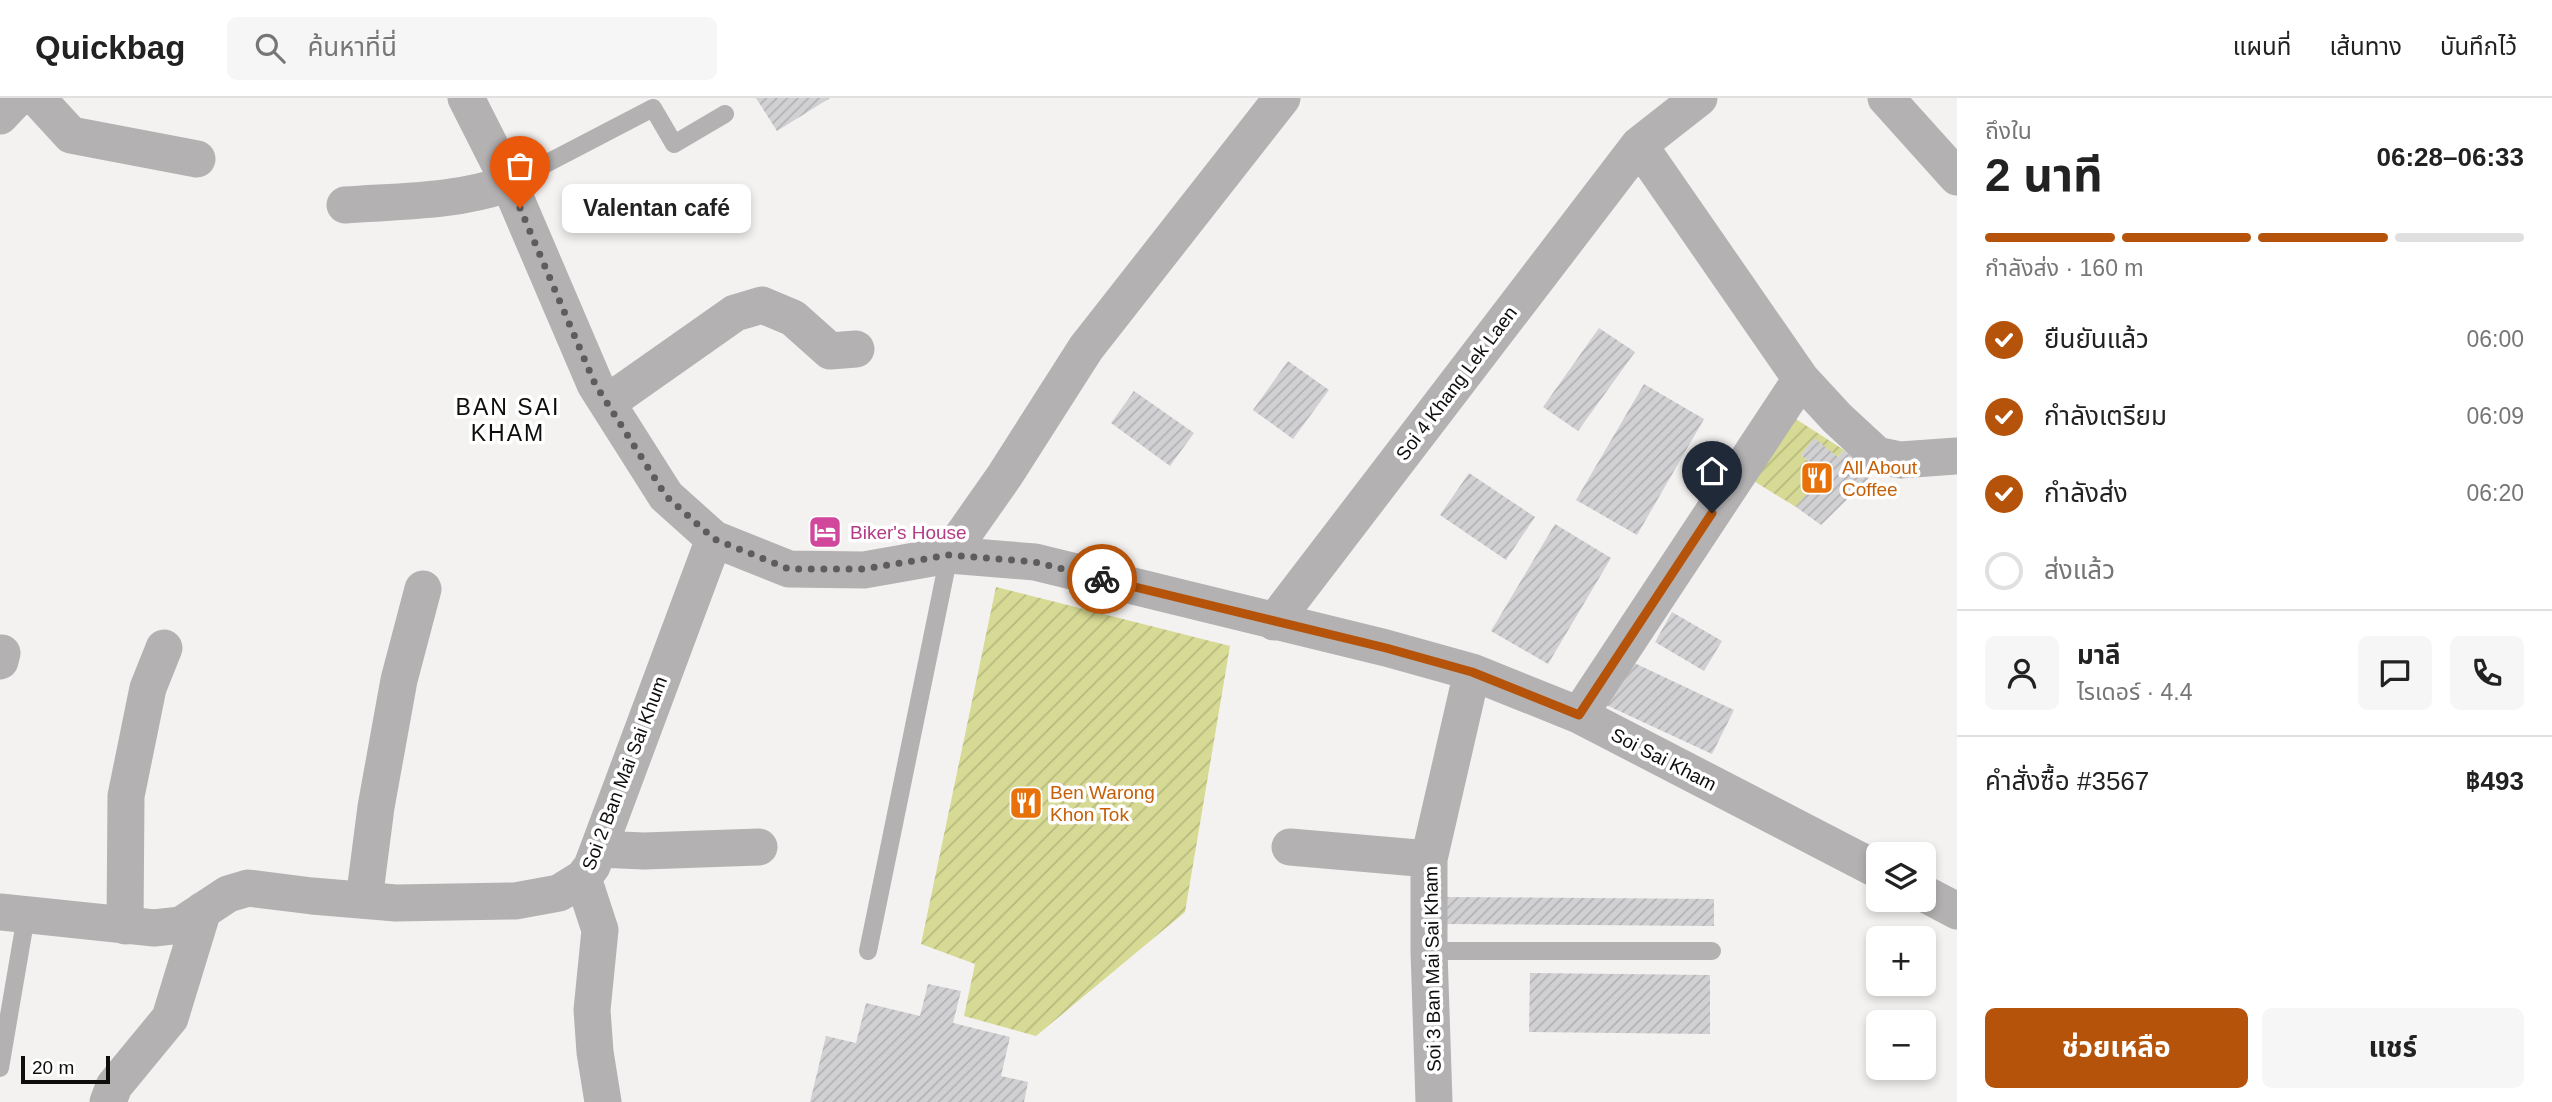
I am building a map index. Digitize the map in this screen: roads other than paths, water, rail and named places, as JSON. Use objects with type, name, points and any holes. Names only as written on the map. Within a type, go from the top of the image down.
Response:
[{"type":"street","points":[[0,117],[18,98]]},
{"type":"street","points":[[37,98],[71,135],[197,159]]},
{"type":"street","name":"Soi Sai Kham","points":[[466,98],[509,183],[595,384],[666,496],[714,539],[789,569],[864,569],[949,555],[1035,562],[1386,648],[1472,672],[1579,715],[1866,864]]},
{"type":"street","points":[[949,555],[1005,475],[1086,348],[1282,98]]},
{"type":"street","name":"Soi 4 Khang Lek Laen","points":[[1273,622],[1639,145],[1699,98]]},
{"type":"street","points":[[1886,98],[1957,177]]},
{"type":"street","points":[[1639,145],[1801,379],[1837,418],[1877,455],[1900,460],[1957,456]]},
{"type":"street","points":[[345,205],[485,191],[509,183]]},
{"type":"street","points":[[607,403],[735,313],[762,305],[793,318],[830,351],[856,349]]},
{"type":"street","points":[[1579,715],[1801,379]]},
{"type":"street","name":"Soi 2 Ban Mai Sai Khum","points":[[13,914],[154,928],[181,925],[228,894],[248,888],[312,897],[396,903],[515,901],[559,893],[591,863],[714,539]]},
{"type":"street","points":[[364,900],[376,807],[399,680],[423,589]]},
{"type":"street","points":[[125,926],[126,796],[148,688],[164,648]]},
{"type":"street","name":"Soi 3 Ban Mai Sai Kham","points":[[1434,1102],[1429,859],[1472,672]]},
{"type":"street","points":[[603,1102],[592,1010],[600,930],[591,863],[644,851],[759,847]]},
{"type":"street","points":[[1290,847],[1429,859]]},
{"type":"street","points":[[1936,900],[1957,911]]},
{"type":"street","points":[[108,1102],[114,1086],[170,1018],[203,910]]},
{"type":"lane","points":[[509,183],[653,108],[674,144],[725,114]]},
{"type":"lane","points":[[868,951],[949,555]]},
{"type":"lane","points":[[0,1068],[13,914]]},
{"type":"lane","points":[[1429,951],[1712,951]]},
{"type":"place","name":"Valentan café","points":[[520,208]]},
{"type":"place","name":"All About Coffee","points":[[1817,478]]},
{"type":"place","name":"Biker's House","points":[[825,532]]},
{"type":"place","name":"Ben Warong Khon Tok","points":[[1026,803]]},
{"type":"district","name":"BAN SAI KHAM","points":[[508,420]]}]
